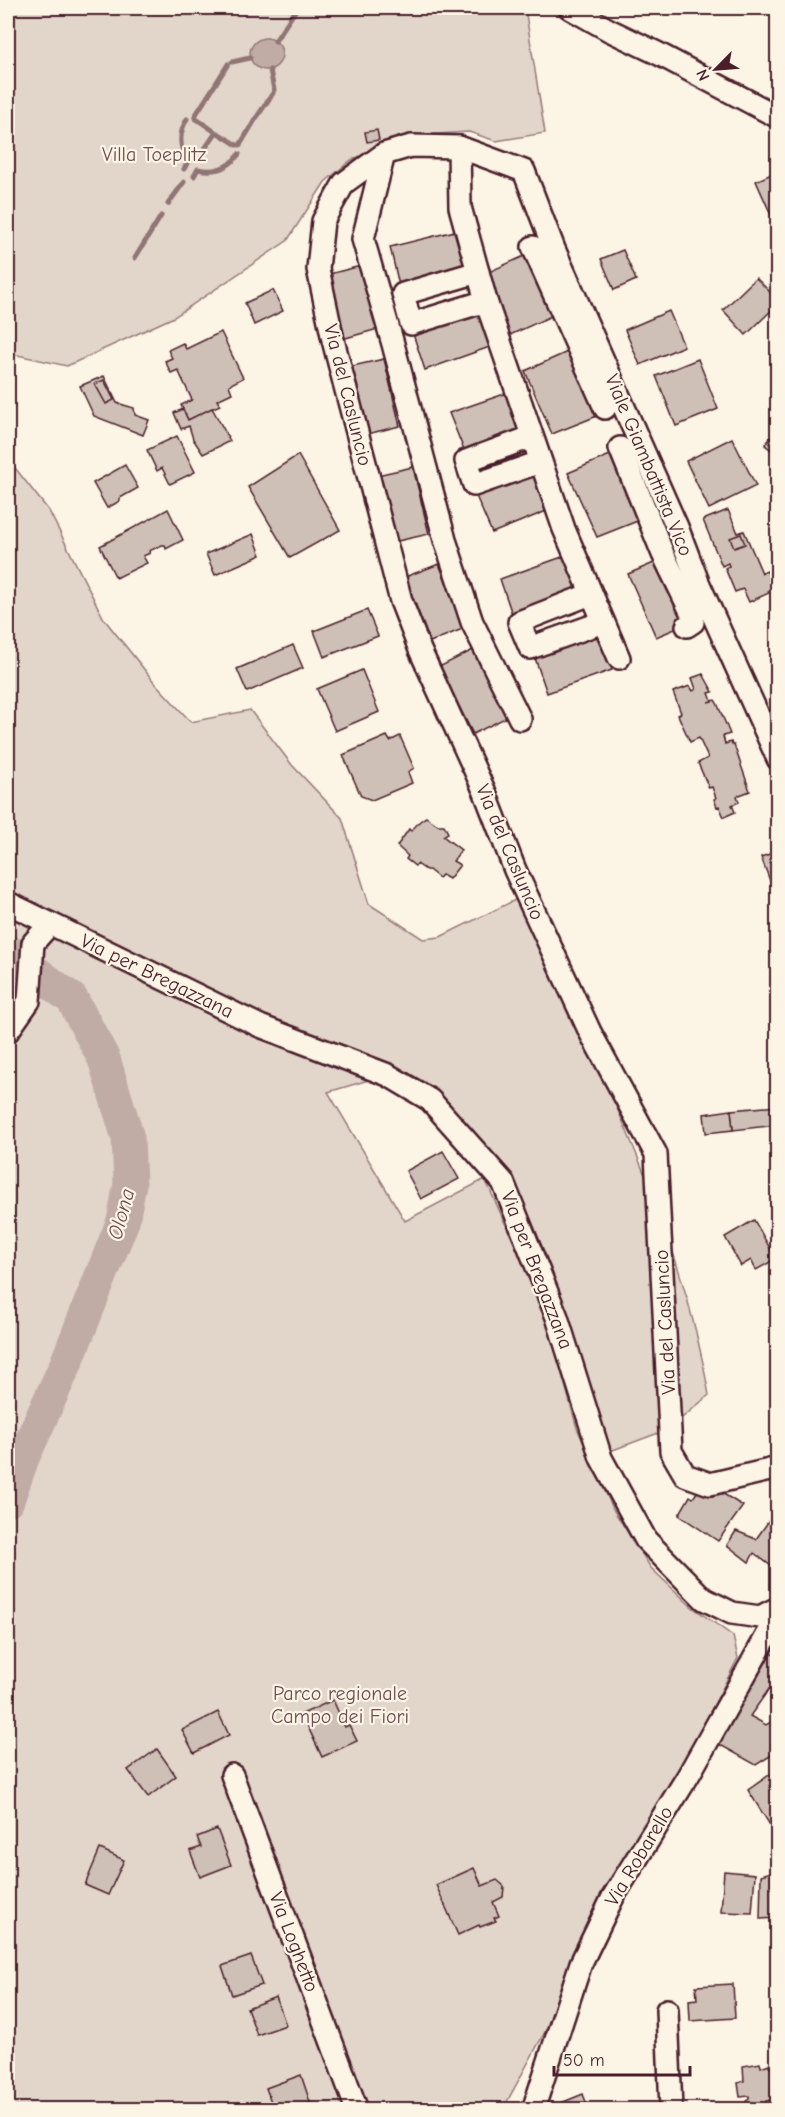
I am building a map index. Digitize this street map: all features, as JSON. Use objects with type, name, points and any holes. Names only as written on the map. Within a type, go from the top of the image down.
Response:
[{"type":"street","points":[[570,8],[777,117]]},
{"type":"street","name":"Via del Casluncio","points":[[524,171],[459,147],[411,146],[384,154],[344,183],[323,220],[318,269],[333,340],[401,601],[420,650],[484,790],[516,872],[590,1032],[656,1154],[672,1450],[685,1475],[710,1484],[777,1468]]},
{"type":"street","points":[[459,147],[460,207],[486,301],[565,533],[619,658]]},
{"type":"street","points":[[384,154],[363,239],[445,540],[472,622],[520,719]]},
{"type":"street","name":"Viale Giambattista Vico","points":[[524,171],[554,249],[572,329],[677,527],[698,582],[777,759]]},
{"type":"street","points":[[533,247],[572,329],[605,408]]},
{"type":"street","points":[[478,272],[403,294],[411,324],[486,301]]},
{"type":"street","points":[[438,284],[448,313]]},
{"type":"street","points":[[531,437],[466,461],[474,485],[540,462]]},
{"type":"street","points":[[620,448],[653,538],[693,616],[693,622],[687,626]]},
{"type":"street","points":[[498,449],[507,473]]},
{"type":"street","points":[[653,538],[677,527]]},
{"type":"street","points":[[591,594],[519,622],[530,648],[603,622]]},
{"type":"street","points":[[555,608],[566,635]]},
{"type":"street","name":"Via per Bregazzana","points":[[8,903],[260,1026],[388,1075],[430,1100],[503,1182],[557,1317],[601,1458],[646,1540],[704,1599],[732,1613],[760,1617],[777,1608]]},
{"type":"street","points":[[8,1031],[29,1002],[33,943],[50,924]]},
{"type":"street","name":"Via Robarello","points":[[533,2109],[581,1963],[613,1897],[688,1776],[777,1616]]},
{"type":"street","name":"Via Loghetto","points":[[232,1775],[357,2109]]},
{"type":"street","points":[[667,2010],[671,2109]]},
{"type":"green space","name":"Villa Toeplitz","points":[[8,8],[525,8],[545,133],[496,141],[469,132],[404,136],[350,161],[325,182],[287,241],[174,317],[67,366],[8,353]]},
{"type":"green space","name":"Parco regionale Campo dei Fiori","points":[[8,459],[49,511],[104,619],[155,683],[191,722],[250,710],[292,765],[342,818],[369,904],[423,939],[440,937],[519,898],[631,1140],[656,1203],[677,1266],[696,1330],[709,1395],[669,1429],[605,1453],[510,1175],[442,1119],[372,1079],[328,1092],[405,1221],[485,1179],[544,1309],[577,1428],[614,1511],[651,1568],[692,1607],[733,1636],[738,1658],[559,2006],[503,2109],[8,2109]]},
{"type":"shaded area","points":[[266,38],[277,43],[282,54],[277,65],[266,70],[255,65],[250,54],[255,43]]},
{"type":"building","points":[[377,130],[379,140],[367,142],[365,132]]},
{"type":"building","points":[[778,171],[778,217],[773,219],[756,181]]},
{"type":"building","points":[[463,229],[473,267],[399,285],[390,247]]},
{"type":"building","points":[[623,250],[636,280],[614,290],[601,259]]},
{"type":"building","points":[[531,253],[558,313],[510,335],[482,275]]},
{"type":"building","points":[[361,266],[378,329],[342,339],[325,275]]},
{"type":"building","points":[[756,278],[778,300],[778,304],[746,335],[723,310]]},
{"type":"building","points":[[273,290],[283,311],[254,325],[245,303]]},
{"type":"building","points":[[486,307],[498,344],[425,370],[413,334]]},
{"type":"building","points":[[669,311],[684,346],[640,365],[625,330]]},
{"type":"building","points":[[221,332],[243,378],[229,385],[232,393],[217,400],[220,405],[188,420],[181,405],[192,400],[178,370],[171,373],[165,361],[172,358],[168,350],[183,343],[186,349]]},
{"type":"building","points":[[574,349],[602,414],[552,434],[525,371]]},
{"type":"building","points":[[384,359],[400,426],[363,435],[348,367]]},
{"type":"building","points":[[698,359],[718,409],[676,426],[656,376]]},
{"type":"building","points":[[104,376],[117,403],[134,408],[135,415],[149,420],[143,435],[94,416],[80,386]]},
{"type":"building","points":[[104,380],[114,400],[106,404],[95,384]]},
{"type":"building","points":[[513,391],[526,428],[464,450],[449,413]]},
{"type":"building","points":[[212,408],[230,441],[203,454],[193,439],[189,426],[181,429],[174,413],[183,409],[188,420]]},
{"type":"building","points":[[778,428],[778,455],[765,445]]},
{"type":"building","points":[[177,436],[195,472],[170,484],[162,468],[157,471],[147,450]]},
{"type":"building","points":[[732,438],[756,486],[709,509],[686,461]]},
{"type":"building","points":[[617,452],[645,518],[597,537],[568,473]]},
{"type":"building","points":[[298,455],[340,530],[290,558],[248,487]]},
{"type":"building","points":[[125,465],[138,488],[107,508],[93,483]]},
{"type":"building","points":[[413,467],[429,534],[393,542],[377,475]]},
{"type":"building","points":[[541,470],[554,508],[492,533],[476,496]]},
{"type":"building","points":[[168,509],[183,540],[166,549],[165,545],[162,545],[149,551],[150,553],[143,556],[147,563],[116,578],[100,546]]},
{"type":"building","points":[[728,510],[738,533],[744,531],[762,573],[767,571],[774,588],[768,591],[769,593],[749,602],[743,589],[735,592],[725,568],[729,566],[728,563],[722,566],[703,520]]},
{"type":"building","points":[[253,534],[261,555],[215,575],[206,554]]},
{"type":"building","points":[[741,534],[745,544],[734,548],[730,538]]},
{"type":"building","points":[[565,556],[578,591],[512,614],[500,579]]},
{"type":"building","points":[[661,560],[689,623],[656,637],[628,574]]},
{"type":"building","points":[[439,564],[465,628],[430,642],[405,577]]},
{"type":"building","points":[[367,610],[378,636],[324,657],[314,631]]},
{"type":"building","points":[[600,635],[612,670],[547,693],[535,658]]},
{"type":"building","points":[[293,645],[303,668],[247,692],[237,669]]},
{"type":"building","points":[[473,650],[507,717],[473,734],[439,667]]},
{"type":"building","points":[[362,670],[379,712],[335,731],[317,689]]},
{"type":"building","points":[[703,674],[713,692],[709,693],[712,701],[715,700],[717,703],[730,734],[723,736],[725,744],[731,742],[734,745],[750,791],[737,796],[739,802],[732,805],[735,812],[724,817],[719,806],[717,807],[712,787],[709,788],[698,763],[708,758],[699,738],[690,742],[678,715],[681,713],[673,692],[690,686],[693,691],[696,689],[692,678]]},
{"type":"building","points":[[387,736],[390,741],[400,736],[414,768],[408,772],[412,783],[372,800],[361,796],[343,755]]},
{"type":"building","points":[[426,817],[438,825],[444,825],[448,833],[443,836],[461,850],[453,861],[460,865],[449,879],[442,875],[439,878],[417,864],[415,866],[406,859],[408,856],[397,846],[409,829],[411,831]]},
{"type":"building","points":[[778,851],[778,884],[772,886],[761,857]]},
{"type":"building","points":[[778,1106],[778,1125],[733,1130],[731,1110]]},
{"type":"building","points":[[731,1110],[733,1130],[706,1133],[704,1114]]},
{"type":"building","points":[[443,1151],[459,1179],[421,1199],[406,1171]]},
{"type":"building","points":[[754,1220],[776,1259],[756,1270],[751,1260],[741,1266],[725,1237]]},
{"type":"building","points":[[704,1482],[743,1506],[718,1541],[679,1515],[690,1496],[693,1498]]},
{"type":"building","points":[[778,1508],[778,1565],[775,1569],[754,1553],[749,1562],[727,1545],[736,1531],[756,1539]]},
{"type":"building","points":[[765,1649],[778,1658],[778,1695],[769,1689],[750,1716],[766,1725],[778,1718],[778,1751],[756,1765],[715,1742]]},
{"type":"building","points":[[333,1700],[345,1727],[349,1725],[357,1741],[322,1757],[302,1714]]},
{"type":"building","points":[[218,1712],[229,1735],[194,1753],[182,1730]]},
{"type":"building","points":[[157,1749],[176,1776],[148,1797],[128,1770]]},
{"type":"building","points":[[772,1773],[778,1781],[778,1838],[748,1790]]},
{"type":"building","points":[[217,1829],[231,1865],[200,1877],[190,1851],[201,1847],[197,1837]]},
{"type":"building","points":[[100,1849],[124,1860],[108,1895],[85,1885]]},
{"type":"building","points":[[474,1868],[482,1886],[497,1880],[504,1886],[503,1897],[493,1902],[499,1916],[494,1918],[496,1921],[480,1927],[479,1925],[458,1935],[436,1885]]},
{"type":"building","points":[[778,1870],[778,1918],[760,1919],[761,1875]]},
{"type":"building","points":[[724,1871],[755,1874],[752,1913],[721,1912]]},
{"type":"building","points":[[251,1956],[262,1985],[232,1995],[222,1966]]},
{"type":"building","points":[[733,1984],[735,2018],[690,2021],[689,2000],[697,1999],[696,1986]]},
{"type":"building","points":[[276,1997],[286,2025],[257,2035],[247,2008]]},
{"type":"building","points":[[760,2063],[761,2067],[769,2064],[770,2068],[778,2067],[778,2098],[766,2101],[767,2110],[747,2110],[746,2101],[749,2096],[740,2097],[738,2083],[744,2081],[743,2066]]},
{"type":"building","points":[[301,2075],[312,2108],[274,2110],[266,2088]]},
{"type":"building","points":[[583,2094],[589,2110],[558,2110],[556,2105]]},
{"type":"waterway","points":[[275,41],[297,8]]},
{"type":"waterway","points":[[232,62],[250,58]]},
{"type":"waterway","points":[[213,88],[228,64]]},
{"type":"waterway","points":[[270,70],[274,90]]},
{"type":"waterway","points":[[195,116],[211,91]]},
{"type":"waterway","points":[[257,117],[273,93]]},
{"type":"waterway","points":[[195,118],[214,131]]},
{"type":"waterway","points":[[184,169],[188,162],[181,146],[181,136],[187,119]]},
{"type":"waterway","points":[[240,145],[255,120]]},
{"type":"waterway","points":[[218,133],[237,145]]},
{"type":"waterway","points":[[202,153],[215,134]]},
{"type":"waterway","points":[[194,176],[198,169],[222,168],[231,163],[239,154]]},
{"type":"waterway","points":[[168,204],[184,182]]},
{"type":"waterway","points":[[135,258],[161,216]]},
{"type":"waterway","name":"Olona","points":[[8,951],[72,999],[104,1059],[128,1138],[130,1184],[123,1221],[65,1366],[23,1458],[8,1500]]}]
